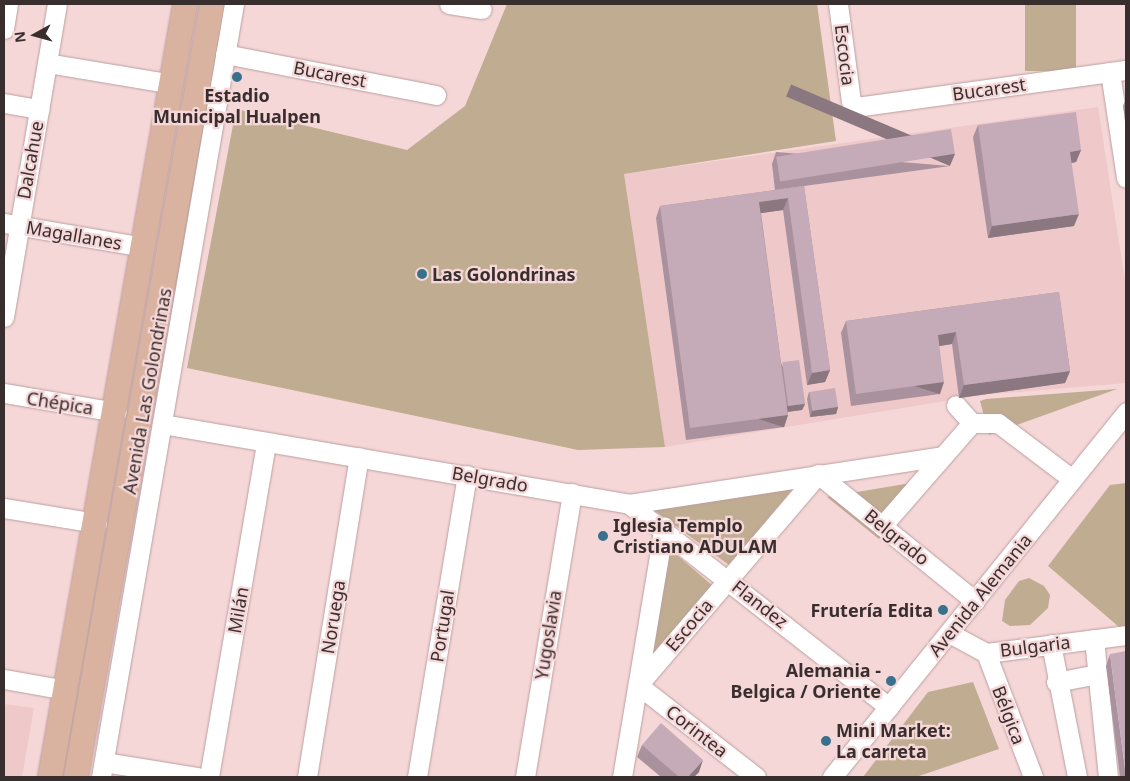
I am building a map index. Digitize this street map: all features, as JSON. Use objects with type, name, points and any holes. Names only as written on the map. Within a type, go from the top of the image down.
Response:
[{"type":"main road","name":"Avenida Las Golondrinas","points":[[50,777],[97,523],[185,4]]},
{"type":"main road","name":"Avenida Las Golondrinas","points":[[76,777],[212,4]]},
{"type":"street","points":[[4,29],[8,4]]},
{"type":"street","name":"Dalcahue","points":[[4,317],[12,224],[39,109],[57,4]]},
{"type":"street","name":"Avenida Las Golondrinas","points":[[102,769],[234,4]]},
{"type":"street","points":[[449,4],[482,9]]},
{"type":"street","name":"Escocia","points":[[838,4],[853,106]]},
{"type":"street","name":"Bucarest","points":[[225,54],[436,95]]},
{"type":"street","points":[[47,63],[172,84]]},
{"type":"street","points":[[1118,71],[1126,178]]},
{"type":"street","name":"Bucarest","points":[[853,106],[1118,71]]},
{"type":"street","points":[[4,103],[39,109]]},
{"type":"street","name":"Magallanes","points":[[12,224],[144,247]]},
{"type":"street","name":"Chépica","points":[[4,393],[116,412]]},
{"type":"street","points":[[956,404],[972,423]]},
{"type":"street","name":"Avenida Alemania","points":[[832,777],[1126,412]]},
{"type":"street","points":[[882,526],[972,423],[987,419],[998,423],[1072,479]]},
{"type":"street","name":"Belgrado","points":[[162,424],[629,504],[942,456]]},
{"type":"street","name":"Milán","points":[[209,777],[266,442]]},
{"type":"street","name":"Noruega","points":[[307,777],[359,457]]},
{"type":"street","name":"Escocia","points":[[638,685],[818,474]]},
{"type":"street","name":"Belgrado","points":[[818,474],[975,601]]},
{"type":"street","name":"Portugal","points":[[417,777],[466,475]]},
{"type":"street","name":"Yugoslavia","points":[[525,777],[572,493]]},
{"type":"street","name":"Flandez","points":[[629,504],[664,527],[889,707]]},
{"type":"street","points":[[4,508],[97,523]]},
{"type":"street","name":"Escocia","points":[[622,777],[664,527]]},
{"type":"street","name":"Bulgaria","points":[[949,633],[986,653],[1126,634]]},
{"type":"street","points":[[1094,639],[1108,777]]},
{"type":"street","points":[[1051,644],[1056,682],[1077,777]]},
{"type":"street","name":"Bélgica","points":[[986,653],[1033,777]]},
{"type":"street","points":[[1056,682],[1098,674]]},
{"type":"street","points":[[4,679],[66,690]]},
{"type":"street","name":"Corintea","points":[[638,685],[756,777]]},
{"type":"street","points":[[102,769],[198,777]]},
{"type":"shaded area","name":"Las Golondrinas","points":[[507,4],[817,4],[836,141],[624,174],[665,447],[578,450],[187,368],[236,109],[407,150],[465,106]]},
{"type":"shaded area","points":[[1025,4],[1076,4],[1076,71],[1025,71]]},
{"type":"shaded area","points":[[1098,107],[1126,287],[1126,383],[982,395],[665,447],[624,174]]},
{"type":"shaded area","points":[[1117,389],[989,435],[980,401],[986,399]]},
{"type":"shaded area","points":[[923,481],[879,539],[827,497]]},
{"type":"shaded area","points":[[1126,483],[1126,633],[1048,566],[1110,485]]},
{"type":"shaded area","points":[[796,485],[729,565],[647,505]]},
{"type":"shaded area","points":[[664,544],[714,587],[646,666]]},
{"type":"shaded area","points":[[1029,578],[1044,586],[1050,595],[1048,608],[1030,625],[1010,626],[1002,621],[1005,600],[1019,581]]},
{"type":"shaded area","points":[[973,682],[999,749],[916,777],[863,777],[928,692]]},
{"type":"shaded area","points":[[4,704],[34,708],[22,777],[4,777]]},
{"type":"building","points":[[1076,112],[1081,150],[1070,152],[1079,214],[992,226],[978,125]]},
{"type":"building","points":[[951,129],[955,154],[780,181],[776,157]]},
{"type":"building","points":[[804,186],[830,370],[812,373],[788,198],[759,202],[788,415],[690,428],[660,206]]},
{"type":"building","points":[[1059,292],[1070,371],[964,385],[956,332],[938,335],[944,382],[856,394],[846,321]]},
{"type":"building","points":[[799,360],[805,404],[788,406],[782,362]]},
{"type":"building","points":[[835,388],[838,407],[812,411],[809,392]]},
{"type":"building","points":[[1126,651],[1126,776],[1110,654]]},
{"type":"building","points":[[661,723],[703,760],[688,777],[679,777],[642,745]]},
{"type":"place","name":"Estadio Municipal Hualpen","points":[[237,77]]},
{"type":"place","name":"Las Golondrinas","points":[[422,274]]},
{"type":"place","name":"Iglesia Templo Cristiano ADULAM","points":[[603,536]]},
{"type":"place","name":"Frutería Edita","points":[[943,610]]},
{"type":"place","name":"Alemania - Belgica / Oriente","points":[[891,681]]},
{"type":"place","name":"Mini Market: La carreta","points":[[826,741]]}]
